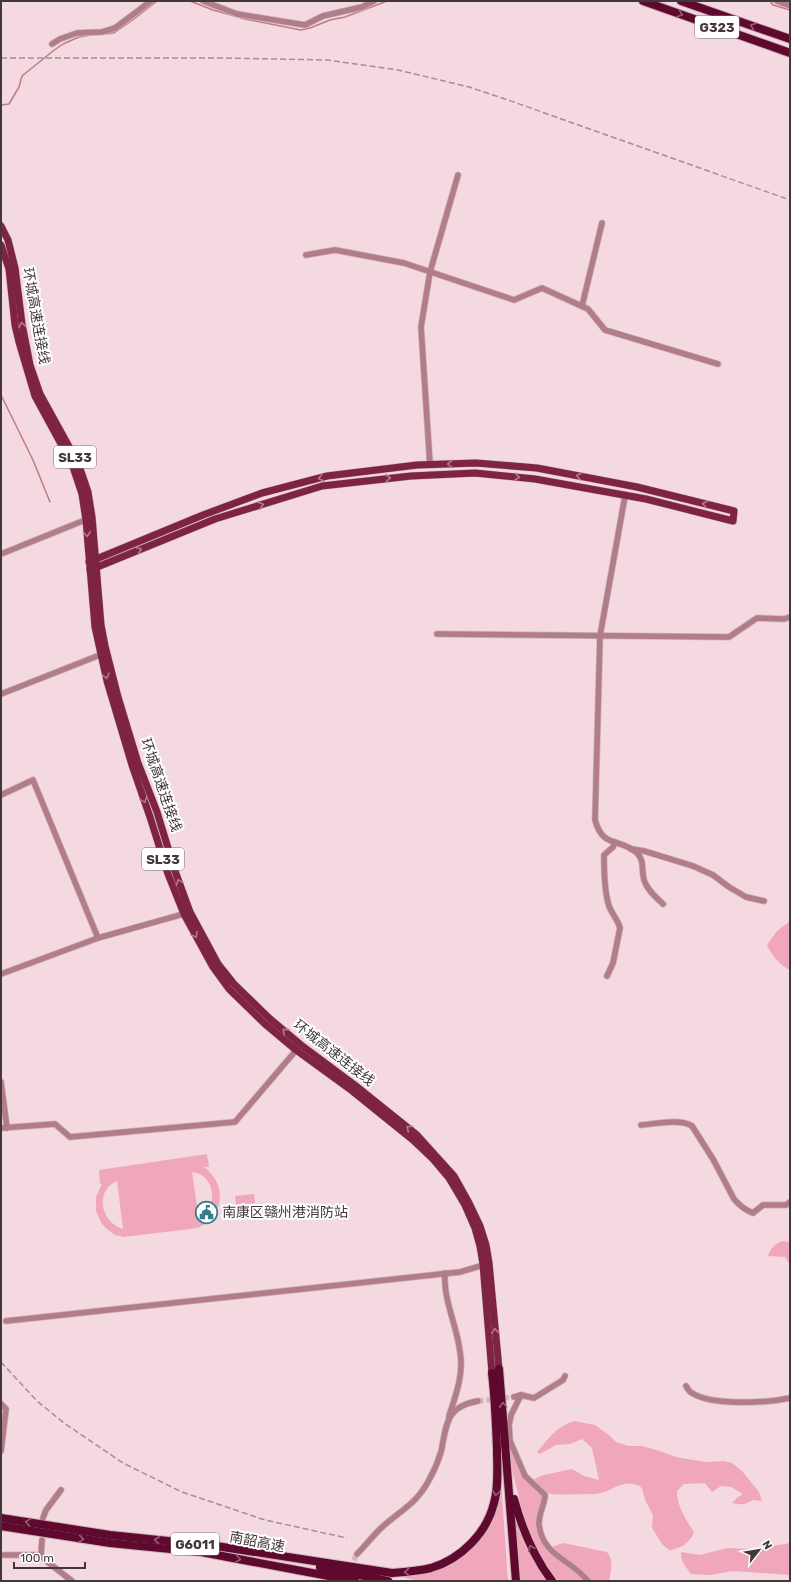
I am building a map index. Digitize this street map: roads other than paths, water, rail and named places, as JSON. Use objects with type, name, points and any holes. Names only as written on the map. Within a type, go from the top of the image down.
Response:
[{"type":"highway","name":"G323","points":[[643,1],[790,53]]},
{"type":"highway","name":"G323","points":[[681,1],[790,39]]},
{"type":"highway","points":[[203,1544],[392,1573],[418,1571],[447,1562],[462,1552],[478,1536],[488,1520],[494,1504],[496,1490],[496,1371]]},
{"type":"highway","points":[[496,1371],[511,1507],[516,1581]]},
{"type":"highway","points":[[496,1440],[503,1476],[511,1581]]},
{"type":"highway","points":[[507,1472],[526,1537],[533,1553],[552,1581]]},
{"type":"highway","name":"南韶高速","points":[[1,1518],[110,1535],[203,1544],[388,1581]]},
{"type":"highway","name":"南韶高速","points":[[1,1526],[110,1543],[201,1552],[355,1581]]},
{"type":"main road","name":"环城高速连接线","points":[[1,226],[8,240],[15,268],[22,324],[30,365],[40,394],[78,463],[88,492],[93,569],[104,653],[138,762],[157,812],[187,913],[218,964],[234,984],[299,1048],[417,1135],[437,1155],[454,1176],[480,1226],[486,1264],[496,1371]]},
{"type":"main road","name":"环城高速连接线","points":[[1,244],[9,269],[15,325],[25,366],[35,396],[72,464],[89,518]]},
{"type":"main road","points":[[93,560],[203,514],[262,493],[327,476],[430,465],[476,463],[537,468],[637,487],[734,511],[733,521],[625,496],[535,479],[475,473],[411,476],[322,486],[215,519],[93,569]]},
{"type":"street","points":[[52,44],[60,39],[77,33],[102,32],[114,28],[151,1]]},
{"type":"street","points":[[203,1],[237,14],[304,26],[323,16],[362,7],[374,1]]},
{"type":"street","points":[[777,1],[790,6]]},
{"type":"street","points":[[430,465],[421,327],[430,272],[458,175]]},
{"type":"street","points":[[582,306],[602,223]]},
{"type":"street","points":[[306,254],[335,250],[404,263],[514,300],[542,288],[588,309],[605,330],[718,364]]},
{"type":"street","points":[[625,496],[600,636],[595,820],[597,828],[603,837],[631,849],[649,852],[693,866],[714,875],[729,887],[746,897],[764,901]]},
{"type":"street","points":[[1,554],[89,518]]},
{"type":"street","points":[[437,634],[729,637],[757,618],[784,619],[790,617]]},
{"type":"street","points":[[1,694],[104,653]]},
{"type":"street","points":[[1,795],[33,780],[98,938]]},
{"type":"street","points":[[607,976],[613,963],[620,928],[619,923],[609,906],[604,856],[613,847],[615,842]]},
{"type":"street","points":[[631,849],[638,855],[642,862],[644,880],[651,892],[663,904]]},
{"type":"street","points":[[1,974],[98,938],[187,913]]},
{"type":"street","points":[[1,1082],[4,1128],[56,1124],[70,1136],[235,1122],[299,1048]]},
{"type":"street","points":[[641,1125],[676,1122],[689,1124],[692,1126],[714,1159],[734,1199],[749,1212],[753,1213],[763,1205],[786,1205],[790,1202]]},
{"type":"street","points":[[6,1321],[460,1272],[486,1264]]},
{"type":"street","points":[[357,1554],[381,1528],[406,1509],[422,1491],[438,1462],[446,1425],[457,1392],[461,1362],[455,1327],[447,1299],[444,1273]]},
{"type":"street","points":[[514,1397],[521,1395],[534,1398],[563,1380],[566,1376]]},
{"type":"street","points":[[686,1386],[691,1393],[723,1402],[775,1402],[790,1398]]},
{"type":"street","points":[[521,1395],[511,1415],[509,1433],[513,1450],[526,1476],[545,1495],[539,1523],[541,1534],[553,1554],[583,1575],[588,1581]]},
{"type":"street","points":[[446,1425],[456,1409],[463,1405],[478,1401]]},
{"type":"street","points":[[1,1404],[6,1409],[1,1451]]},
{"type":"street","points":[[43,1518],[46,1510],[61,1490]]},
{"type":"street","points":[[42,1540],[41,1554],[45,1560],[72,1581]]},
{"type":"street","points":[[1,1555],[41,1554]]},
{"type":"waterway","points":[[104,34],[114,33],[157,1]]},
{"type":"waterway","points":[[190,1],[213,10],[245,19],[301,30],[330,20],[345,17],[387,1]]},
{"type":"waterway","points":[[770,1],[773,5],[790,10]]},
{"type":"waterway","points":[[1,105],[9,104],[19,87],[22,76],[53,51],[63,44],[79,37],[90,35]]},
{"type":"waterway","points":[[1,395],[33,460],[50,502]]},
{"type":"tunnel","points":[[478,1401],[514,1397]]},
{"type":"tunnel","points":[[350,1568],[357,1554]]},
{"type":"railway","points":[[1,58],[223,58],[327,60],[398,70],[469,87],[790,200]]},
{"type":"railway","points":[[1,1362],[37,1401],[64,1423],[123,1463],[182,1492],[265,1520],[347,1538]]},
{"type":"place","name":"南康区赣州港消防站","points":[[207,1212]]}]
